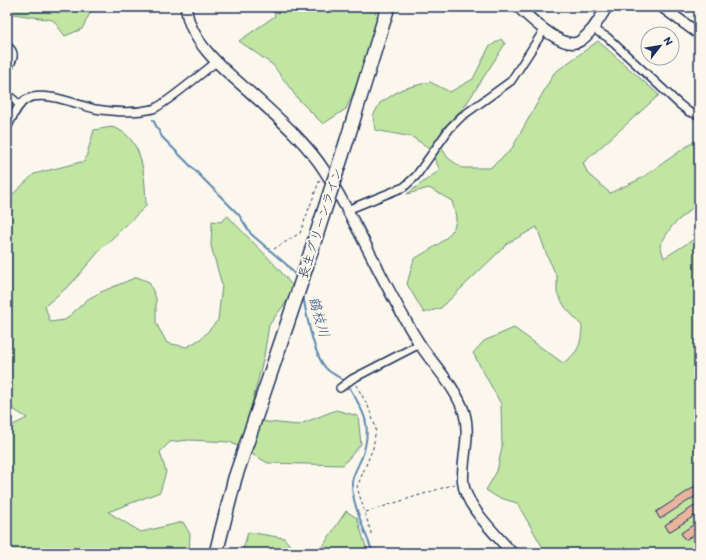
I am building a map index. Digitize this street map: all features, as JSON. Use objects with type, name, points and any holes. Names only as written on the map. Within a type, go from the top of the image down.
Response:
[{"type":"highway","name":"長生グリーンライン","points":[[216,553],[235,478],[347,140],[388,7]]},
{"type":"street","points":[[186,7],[191,24],[205,51],[295,136],[324,169],[420,344],[450,386],[464,412],[468,429],[463,481],[465,491],[473,507],[512,553]]},
{"type":"street","points":[[518,7],[544,30],[570,43],[579,42],[593,28],[607,7]]},
{"type":"street","points":[[662,7],[699,34]]},
{"type":"street","points":[[593,28],[607,37],[678,104],[689,112],[699,115]]},
{"type":"street","points":[[347,210],[404,187],[416,176],[450,128],[460,117],[511,81],[523,66],[544,30]]},
{"type":"street","points":[[7,46],[13,52],[14,56],[7,70]]},
{"type":"street","points":[[7,128],[20,105],[28,98],[41,96],[96,109],[116,111],[154,109],[216,62]]},
{"type":"street","points":[[7,94],[20,105]]},
{"type":"street","points":[[340,388],[352,379],[420,344]]},
{"type":"path","points":[[274,249],[300,233],[324,169]]},
{"type":"path","points":[[352,379],[368,406],[376,428],[373,448],[357,487],[366,512],[372,536]]},
{"type":"path","points":[[366,512],[463,481]]},
{"type":"green space","points":[[7,7],[93,7],[82,29],[65,36],[53,20],[7,13]]},
{"type":"green space","points":[[272,7],[381,7],[365,66],[346,109],[323,124],[298,99],[273,65],[239,41],[275,16]]},
{"type":"green space","points":[[501,39],[505,44],[465,106],[444,127],[437,140],[448,158],[462,168],[490,168],[511,150],[554,73],[598,41],[659,95],[583,163],[588,174],[610,193],[640,179],[699,138],[699,202],[672,226],[660,245],[664,258],[699,236],[699,553],[546,553],[517,503],[497,497],[486,490],[497,471],[502,447],[501,404],[473,353],[484,341],[514,328],[563,363],[573,355],[578,348],[582,326],[565,307],[557,293],[557,277],[546,253],[537,227],[508,243],[441,308],[424,313],[407,284],[414,259],[440,243],[451,232],[456,219],[452,201],[429,188],[407,194],[440,170],[429,148],[412,137],[375,130],[373,116],[380,103],[402,89],[430,82],[450,92],[473,79],[489,47]]},
{"type":"green space","points":[[112,127],[123,132],[131,139],[137,149],[141,159],[145,183],[146,206],[101,249],[71,284],[45,306],[50,322],[65,320],[88,299],[137,277],[149,282],[156,298],[156,323],[167,343],[187,347],[202,338],[218,320],[222,285],[211,246],[212,221],[221,222],[228,216],[271,261],[295,290],[269,325],[264,356],[248,420],[298,425],[336,410],[358,416],[361,444],[343,465],[268,463],[230,442],[189,440],[170,442],[160,452],[166,472],[160,492],[108,512],[141,532],[183,522],[190,534],[189,553],[7,553],[7,428],[27,418],[10,407],[7,407],[7,200],[34,174],[85,161],[94,130]]},
{"type":"green space","points":[[346,511],[357,518],[368,553],[311,553],[321,549]]},
{"type":"green space","points":[[248,532],[284,538],[296,553],[242,553]]},
{"type":"building","points":[[699,484],[699,494],[660,519],[656,512]]},
{"type":"building","points":[[699,503],[699,513],[669,532],[665,525]]},
{"type":"building","points":[[699,521],[699,532],[685,540],[681,533]]},
{"type":"waterway","name":"鶴枝川","points":[[153,120],[162,137],[239,215],[251,234],[287,265],[297,277]]},
{"type":"waterway","name":"鶴枝川","points":[[303,295],[311,332],[321,361],[327,369],[345,382]]},
{"type":"waterway","name":"鶴枝川","points":[[348,385],[362,411],[367,427],[365,446],[352,482],[352,490],[360,518],[373,553]]}]
